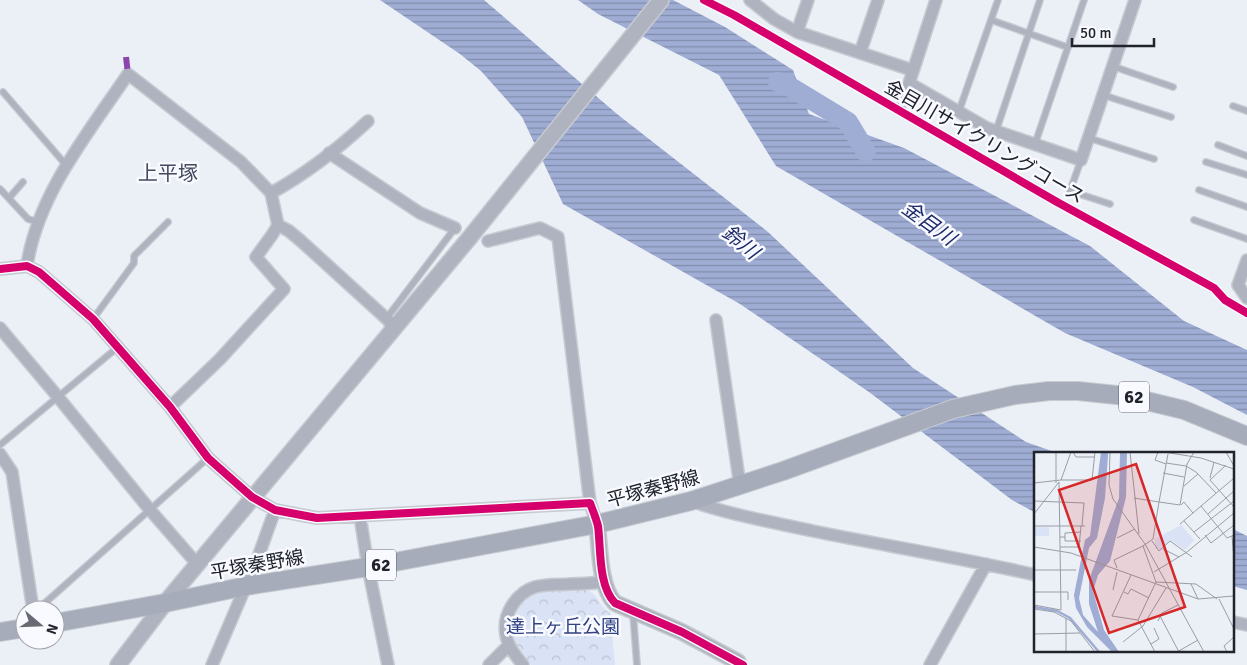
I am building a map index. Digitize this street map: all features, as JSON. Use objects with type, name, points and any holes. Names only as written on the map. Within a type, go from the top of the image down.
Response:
[{"type":"main road","name":"平塚秦野線","points":[[65,621],[165,604],[246,586],[368,567],[598,524],[691,501],[740,486],[952,409],[1015,395],[1049,391],[1078,391],[1126,396],[1184,410],[1247,436]]},
{"type":"main road","points":[[0,632],[15,630]]},
{"type":"street","points":[[118,665],[390,324],[511,186],[661,0]]},
{"type":"street","points":[[750,0],[774,19],[797,32],[912,70]]},
{"type":"street","points":[[797,32],[808,0]]},
{"type":"street","points":[[860,53],[878,0]]},
{"type":"street","points":[[903,102],[936,0]]},
{"type":"street","points":[[909,83],[987,128],[1081,160],[1135,0]]},
{"type":"street","points":[[27,266],[38,222],[66,165],[128,74],[241,162],[271,193],[278,225],[256,256],[284,289],[220,359],[170,407]]},
{"type":"street","points":[[271,193],[328,153],[368,121]]},
{"type":"street","points":[[328,153],[420,213],[455,228]]},
{"type":"street","points":[[278,225],[301,241],[390,324]]},
{"type":"street","points":[[488,241],[540,228],[558,237],[590,503],[598,524],[604,582],[611,598],[633,611],[682,632],[740,664]]},
{"type":"street","points":[[1247,260],[1238,285],[1247,298]]},
{"type":"street","points":[[0,269],[27,266],[39,272],[93,319],[170,407],[208,458],[252,497],[275,510],[317,518],[590,503]]},
{"type":"street","points":[[716,320],[740,486]]},
{"type":"street","points":[[0,328],[150,510],[198,565]]},
{"type":"street","points":[[0,454],[12,472],[33,600]]},
{"type":"street","points":[[691,501],[747,517],[1034,575]]},
{"type":"street","points":[[212,665],[246,586],[275,510]]},
{"type":"street","points":[[360,516],[368,567],[388,665]]},
{"type":"street","points":[[930,665],[986,564]]},
{"type":"street","points":[[523,665],[509,645],[505,627],[507,616],[518,597],[526,591],[544,585],[604,582]]},
{"type":"street","points":[[1234,622],[1247,625]]},
{"type":"street","points":[[489,665],[509,645]]},
{"type":"lane","points":[[959,111],[998,0]]},
{"type":"lane","points":[[996,131],[1040,0]]},
{"type":"lane","points":[[1035,144],[1084,0]]},
{"type":"lane","points":[[991,20],[1067,47]]},
{"type":"lane","points":[[1112,66],[1173,87]]},
{"type":"lane","points":[[3,92],[66,165]]},
{"type":"lane","points":[[1103,95],[1171,117]]},
{"type":"lane","points":[[1233,106],[1247,111]]},
{"type":"lane","points":[[1089,138],[1154,159]]},
{"type":"lane","points":[[1218,145],[1247,156]]},
{"type":"lane","points":[[1081,160],[1070,191],[1110,204]]},
{"type":"lane","points":[[1206,162],[1247,175]]},
{"type":"lane","points":[[9,198],[23,182]]},
{"type":"lane","points":[[0,189],[28,219],[38,222]]},
{"type":"lane","points":[[1200,190],[1247,206]]},
{"type":"lane","points":[[1194,220],[1247,239]]},
{"type":"lane","points":[[93,319],[134,263],[134,256],[168,222]]},
{"type":"lane","points":[[390,324],[455,228]]},
{"type":"lane","points":[[0,445],[118,347]]},
{"type":"lane","points":[[46,600],[208,458]]},
{"type":"lane","points":[[633,611],[637,665]]},
{"type":"green space","name":"達上ヶ丘公園","points":[[560,588],[580,588],[593,593],[610,613],[615,665],[531,665],[520,651],[511,630],[511,623],[519,606],[533,592]]},
{"type":"water","name":"鈴川","points":[[380,0],[484,0],[617,114],[768,232],[913,368],[1026,442],[1054,452],[1034,452],[1034,512],[1012,500],[869,392],[740,304],[563,204],[522,117],[481,71],[460,54]]},
{"type":"water","points":[[578,0],[673,0],[725,27],[793,70],[809,114],[904,148],[1090,246],[1184,321],[1247,350],[1247,415],[1193,387],[1065,333],[776,166],[719,75],[598,14]]},
{"type":"water","points":[[1234,530],[1247,536],[1247,590],[1234,586]]},
{"type":"waterway","name":"金目川","points":[[778,82],[787,85],[848,122],[866,152]]},
{"type":"marked path","points":[[126,57],[128,74]]},
{"type":"cycle path","name":"金目川サイクリングコース","points":[[704,0],[734,15],[1057,202],[1214,288],[1225,300],[1247,313]]},
{"type":"cycle path","points":[[0,269],[27,266],[39,272],[93,319],[170,407],[208,458],[252,497],[275,510],[317,518],[590,503],[598,526],[603,577],[610,596],[615,603],[682,632],[743,665]]},
{"type":"district","name":"上平塚","points":[[168,173]]}]
